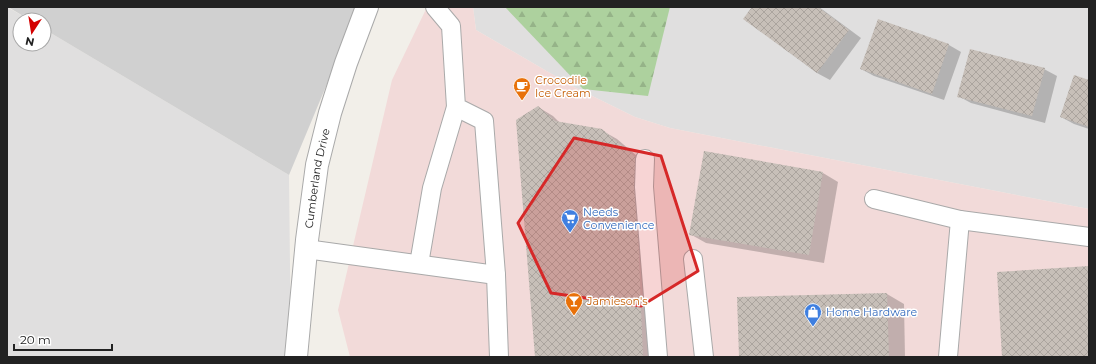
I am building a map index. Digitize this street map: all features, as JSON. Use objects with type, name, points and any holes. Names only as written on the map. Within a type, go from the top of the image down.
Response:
[{"type":"street","name":"Cumberland Drive","points":[[296,357],[306,249],[317,165],[330,113],[346,62],[367,7]]},
{"type":"lane","points":[[418,264],[432,188],[456,107],[451,26],[435,7]]},
{"type":"lane","points":[[456,107],[484,121],[496,275],[499,357]]},
{"type":"lane","points":[[645,159],[644,187],[658,357]]},
{"type":"lane","points":[[874,199],[960,220],[1089,237]]},
{"type":"lane","points":[[948,357],[960,220]]},
{"type":"lane","points":[[306,249],[496,275]]},
{"type":"lane","points":[[693,259],[704,357]]},
{"type":"highlighted area","points":[[574,138],[661,156],[698,271],[641,306],[551,293],[518,223]]},
{"type":"shaded area","points":[[7,7],[16,12],[12,12],[12,52],[52,52],[52,34],[289,175],[291,357],[7,357]]},
{"type":"shaded area","points":[[8,7],[359,7],[289,175],[52,34],[52,12],[16,12]]},
{"type":"shaded area","points":[[427,7],[473,7],[476,30],[574,87],[635,117],[670,128],[1089,209],[1089,357],[350,357],[338,310],[392,80]]},
{"type":"shaded area","points":[[473,7],[1089,7],[1089,209],[670,128],[635,117],[574,87],[476,30]]},
{"type":"green space","points":[[505,7],[670,7],[648,96],[583,89]]},
{"type":"building","points":[[752,7],[818,7],[849,30],[817,73],[743,19]]},
{"type":"building","points":[[878,19],[949,44],[932,94],[860,69]]},
{"type":"building","points":[[970,49],[1045,68],[1032,116],[957,97]]},
{"type":"building","points":[[1074,75],[1089,80],[1089,127],[1060,117]]},
{"type":"building","points":[[538,106],[555,121],[602,129],[635,157],[643,357],[535,357],[516,120]]},
{"type":"building","points":[[704,151],[823,172],[809,255],[689,235]]},
{"type":"building","points":[[1089,266],[1089,357],[1002,357],[997,272]]},
{"type":"building","name":"Home Hardware","points":[[887,293],[889,357],[739,357],[737,297]]},
{"type":"place","name":"Crocodile Ice Cream","points":[[522,101]]},
{"type":"place","name":"Needs Convenience","points":[[570,233]]},
{"type":"place","name":"Jamieson's","points":[[574,316]]},
{"type":"place","name":"Home Hardware","points":[[813,327]]}]
